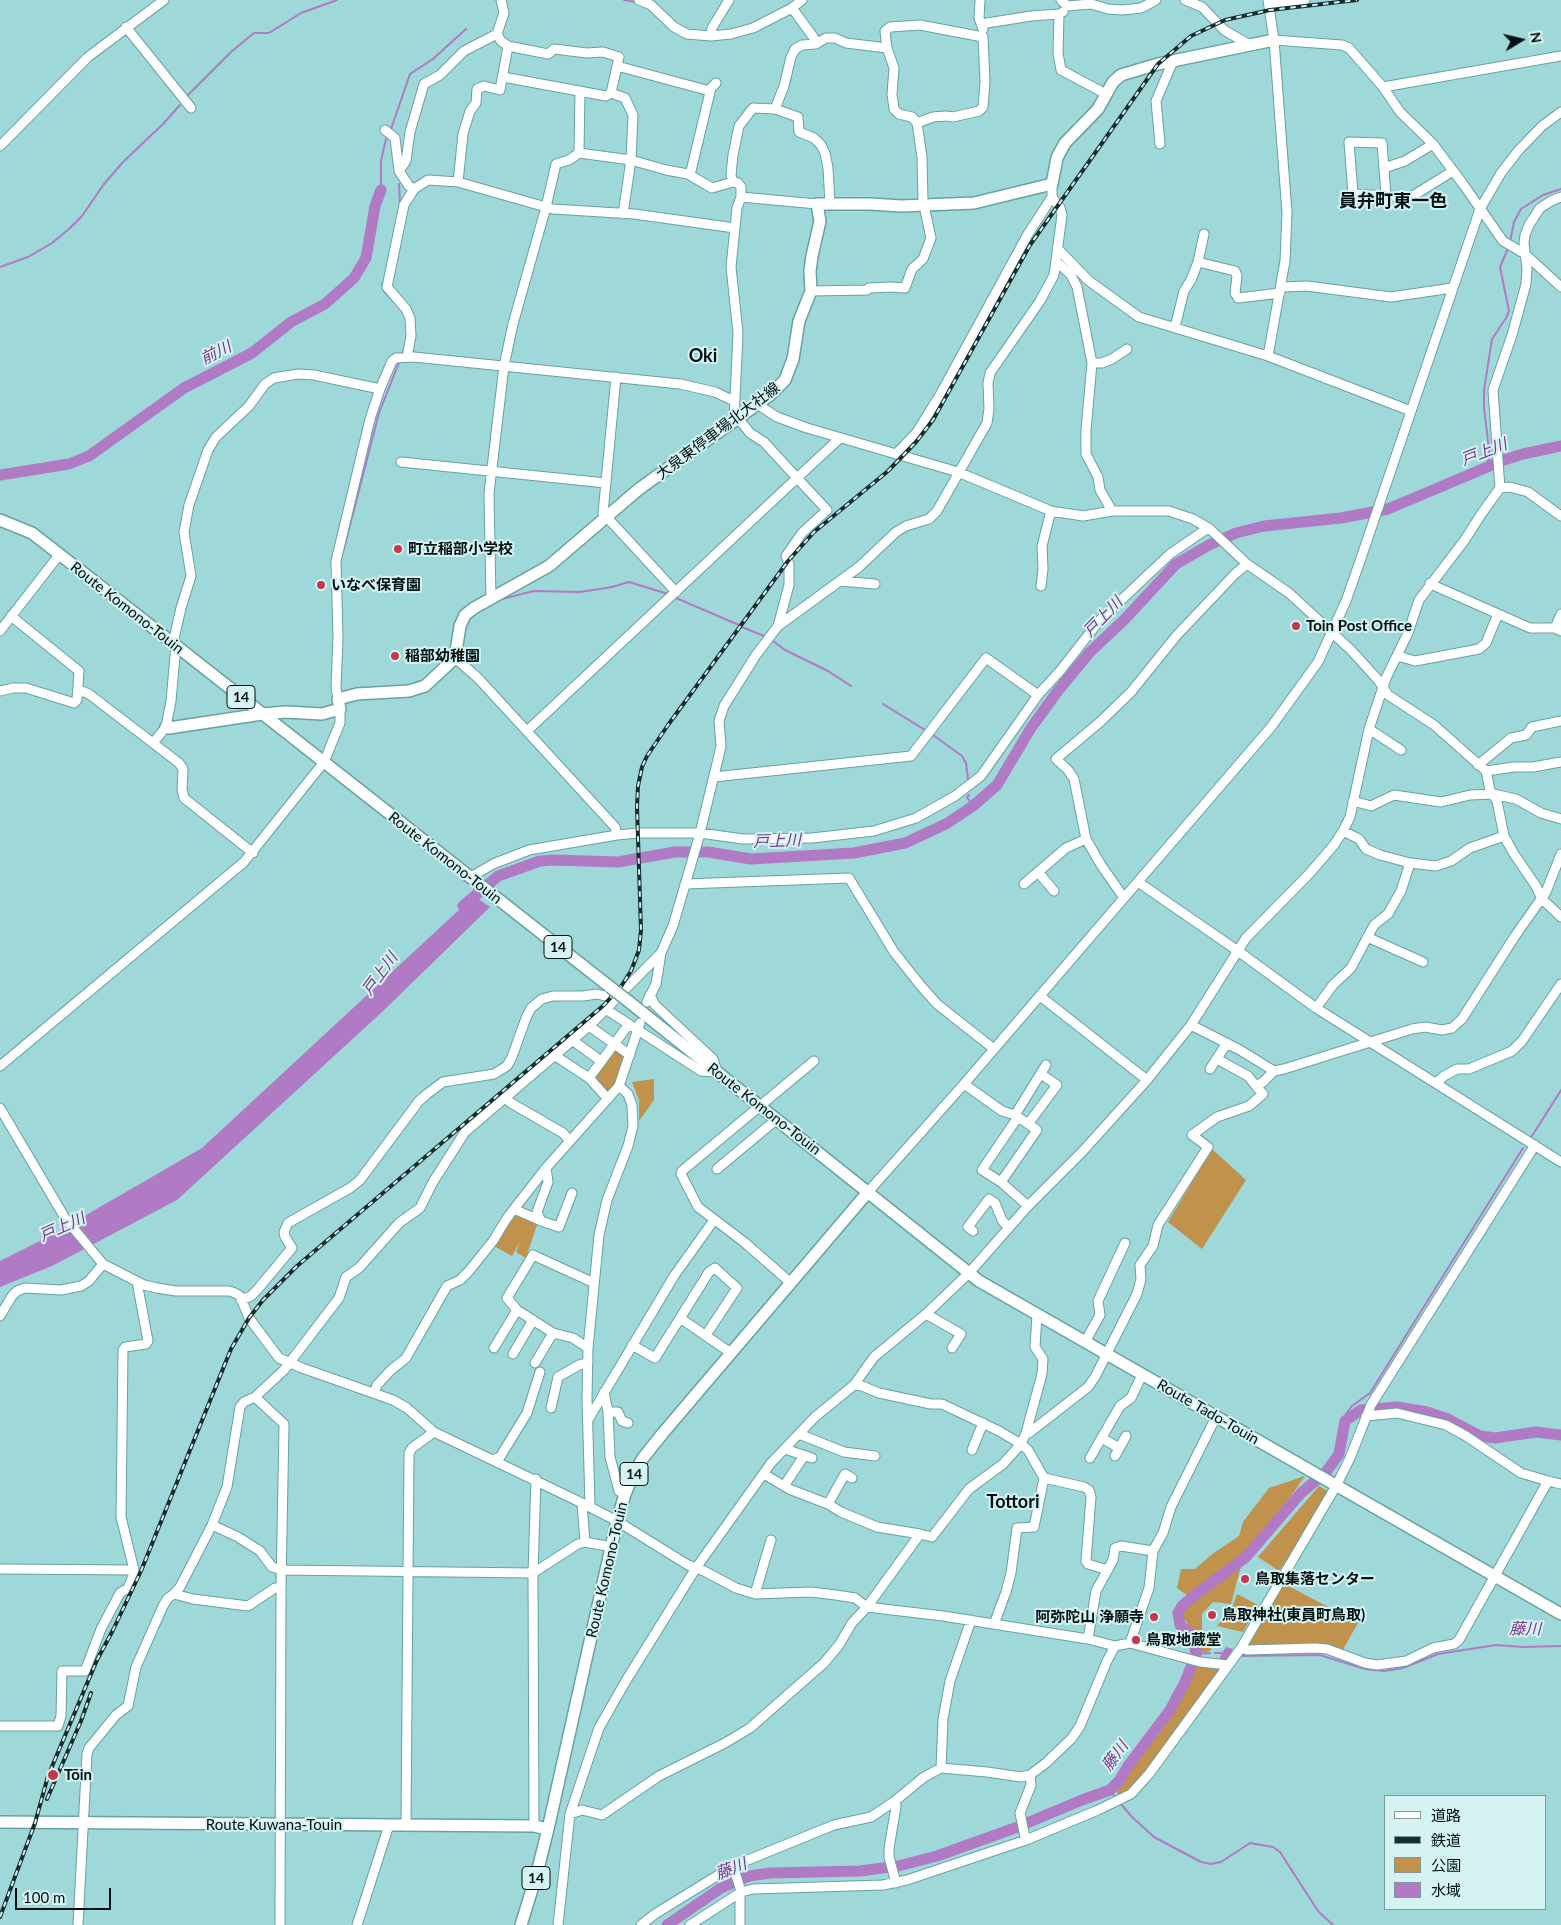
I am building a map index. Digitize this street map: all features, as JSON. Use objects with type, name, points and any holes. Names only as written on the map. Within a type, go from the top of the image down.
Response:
[{"type":"main road","points":[[817,204],[901,206],[981,202],[1052,184],[1057,158],[1065,143],[1098,109],[1113,82],[1124,73],[1248,44],[1274,40]]},
{"type":"main road","name":"大泉東停車場北大社線","points":[[455,658],[460,626],[465,615],[549,566],[639,490],[778,388],[787,376],[793,359],[799,321],[811,291],[810,271],[820,221],[817,204]]},
{"type":"main road","name":"Route Komono-Touin","points":[[0,520],[26,530],[174,644],[474,879],[607,992],[628,1001],[868,1192],[731,1352],[643,1458],[633,1475],[617,1521],[538,1874],[521,1925]]},
{"type":"main road","points":[[166,727],[286,712],[322,714],[357,694],[417,689],[431,680],[455,658]]},
{"type":"main road","name":"Route Tado-Touin","points":[[868,1192],[969,1274],[1037,1315],[1561,1614]]},
{"type":"main road","name":"Route Kuwana-Touin","points":[[0,1822],[534,1826],[548,1830]]},
{"type":"street","points":[[0,146],[88,57],[164,0]]},
{"type":"street","points":[[399,171],[406,161],[410,132],[424,84],[440,75],[464,51],[497,34],[504,14],[501,0]]},
{"type":"street","points":[[639,0],[652,6],[674,27],[687,34],[711,36],[731,34],[753,28],[792,8],[802,0]]},
{"type":"street","points":[[711,36],[712,28],[729,0]]},
{"type":"street","points":[[917,123],[933,117],[953,117],[979,110],[983,107],[985,82],[980,0]]},
{"type":"street","points":[[1185,0],[1202,8],[1224,30],[1248,44]]},
{"type":"street","points":[[1268,356],[1286,261],[1287,213],[1274,40],[1269,2],[1305,0]]},
{"type":"street","points":[[981,24],[1031,16],[1059,14],[1063,12],[1063,2],[1092,4],[1108,9],[1122,10],[1141,8],[1153,1]]},
{"type":"street","points":[[792,8],[814,38],[816,44]]},
{"type":"street","points":[[1059,14],[1058,53],[1061,70],[1106,94]]},
{"type":"street","points":[[811,291],[905,288],[912,268],[923,259],[931,238],[923,201],[921,143],[917,123],[912,117],[899,114],[894,109],[892,94],[894,68],[885,31],[890,27],[920,25],[983,37]]},
{"type":"street","points":[[126,27],[191,108]]},
{"type":"street","points":[[497,34],[501,41],[508,46],[548,54],[554,49],[587,53],[603,52],[618,57],[612,93]]},
{"type":"street","points":[[775,109],[795,48],[802,45],[816,44],[826,38],[835,38],[846,43],[888,48]]},
{"type":"street","points":[[1274,40],[1342,44],[1353,52],[1383,87],[1400,112],[1432,144],[1506,243],[1521,252],[1561,287]]},
{"type":"street","points":[[458,182],[463,134],[470,111],[476,103],[477,88],[484,86],[500,90],[508,46]]},
{"type":"street","points":[[1383,87],[1561,56]]},
{"type":"street","points":[[1160,144],[1156,101],[1173,61]]},
{"type":"street","points":[[617,66],[713,87],[690,175]]},
{"type":"street","points":[[503,77],[606,96],[612,93],[625,98],[633,115],[631,160],[623,214]]},
{"type":"street","points":[[579,153],[580,91]]},
{"type":"street","points":[[733,182],[731,175],[733,156],[739,126],[753,108],[775,109],[798,117],[799,132],[814,138],[821,145],[828,168],[830,204]]},
{"type":"street","points":[[868,1192],[964,1084],[1271,727],[1318,662],[1346,601],[1480,209],[1501,173],[1518,151],[1542,126],[1561,112]]},
{"type":"street","points":[[385,130],[394,138],[399,171],[406,184],[414,189]]},
{"type":"street","points":[[1386,196],[1382,142],[1349,142],[1353,194],[1386,196],[1411,197],[1453,171]]},
{"type":"street","points":[[1384,168],[1405,162],[1432,144]]},
{"type":"street","points":[[491,599],[488,542],[490,471],[504,366],[513,324],[546,208],[556,164],[569,160],[579,153],[631,160],[690,175],[712,188],[733,182],[738,183],[741,187],[730,267],[738,333],[734,401],[736,419],[750,433],[764,442],[827,510],[802,533],[786,556],[790,564],[789,585],[778,626]]},
{"type":"street","points":[[402,357],[411,336],[410,318],[406,309],[388,287],[404,205],[414,189],[428,180],[458,182],[546,208],[634,214],[734,228]]},
{"type":"street","points":[[896,454],[917,432],[940,396],[1028,234],[1052,197],[1052,184]]},
{"type":"street","points":[[741,197],[817,204]]},
{"type":"street","points":[[607,1010],[629,1024],[639,1026],[701,1071],[717,1072],[713,1059],[648,999],[656,984],[661,953],[673,926],[699,835],[721,746],[719,721],[724,706],[756,654],[778,626],[859,567],[896,532],[906,526],[932,517],[944,500],[987,422],[990,409],[988,383],[990,373],[1040,301],[1054,275],[1062,215],[1060,208],[1052,197]]},
{"type":"street","points":[[558,1925],[570,1814],[596,1737],[607,1713],[696,1568],[785,1448],[815,1417],[854,1385],[874,1357],[926,1314],[969,1274],[1028,1206],[1082,1152],[1147,1080],[1190,1025],[1246,938],[1309,874],[1343,832],[1350,817],[1369,728],[1386,678],[1408,633],[1419,600],[1430,583],[1464,541],[1500,488],[1493,390],[1512,335],[1526,284],[1527,269],[1521,252],[1529,224],[1540,208],[1561,197]]},
{"type":"street","points":[[1175,327],[1184,291],[1191,280],[1198,262],[1204,234]]},
{"type":"street","points":[[1057,248],[1089,281],[1134,314],[1146,320],[1268,356],[1411,411]]},
{"type":"street","points":[[1056,262],[1071,275],[1077,287],[1092,363],[1086,430],[1086,454],[1098,476],[1100,490],[1112,511]]},
{"type":"street","points":[[1198,262],[1235,272],[1237,276],[1235,292],[1238,298],[1307,286],[1391,297],[1452,288]]},
{"type":"street","points":[[1092,363],[1102,363],[1127,349]]},
{"type":"street","points":[[0,1066],[209,893],[253,853],[324,762],[340,723],[336,688],[338,638],[336,560],[370,419],[392,361],[402,357],[680,384],[715,392],[734,401]]},
{"type":"street","points":[[153,743],[166,727],[171,701],[174,644],[181,608],[191,576],[184,532],[189,505],[208,450],[216,437],[249,406],[265,384],[274,378],[298,374],[314,374],[380,389]]},
{"type":"street","points":[[616,377],[603,513],[676,592]]},
{"type":"street","points":[[757,404],[778,417],[807,428],[958,472],[1050,510],[1083,516],[1112,511],[1169,510],[1193,519],[1209,528],[1246,564],[1289,593],[1332,633],[1350,650],[1388,695],[1434,725],[1482,768],[1497,801],[1504,836],[1536,886],[1542,899],[1561,917]]},
{"type":"street","points":[[526,731],[840,438]]},
{"type":"street","points":[[401,462],[606,483]]},
{"type":"street","points":[[1500,488],[1510,487],[1528,492],[1561,516]]},
{"type":"street","points":[[1041,586],[1043,569],[1042,546],[1050,510]]},
{"type":"street","points":[[474,879],[493,864],[529,850],[617,835],[638,833],[743,839],[812,838],[874,831],[916,818],[955,796],[981,776],[1038,695],[1105,615],[1170,554],[1209,528]]},
{"type":"street","points":[[0,631],[59,555]]},
{"type":"street","points":[[1124,898],[1086,839],[1074,779],[1068,770],[1056,760],[1131,692],[1177,635],[1246,564]]},
{"type":"street","points":[[840,582],[875,584]]},
{"type":"street","points":[[1430,583],[1530,628],[1558,630],[1561,614]]},
{"type":"street","points":[[1398,656],[1415,661],[1479,649],[1486,643],[1498,614]]},
{"type":"street","points":[[0,691],[26,688],[74,703],[77,700],[79,690],[79,674],[76,668],[11,616]]},
{"type":"street","points":[[455,658],[477,677],[615,827],[617,835]]},
{"type":"street","points":[[714,777],[911,756],[986,658],[1038,695]]},
{"type":"street","points":[[79,690],[90,694],[181,767],[184,798],[253,853]]},
{"type":"street","points":[[1482,768],[1511,738],[1526,735],[1532,727],[1561,721]]},
{"type":"street","points":[[1369,728],[1401,750]]},
{"type":"street","points":[[1482,768],[1532,768],[1561,762]]},
{"type":"street","points":[[1353,801],[1371,806],[1394,796],[1441,802],[1470,795],[1493,794],[1516,799],[1541,812],[1561,819]]},
{"type":"street","points":[[1343,832],[1359,840],[1369,851],[1392,859],[1436,866],[1457,858],[1470,848],[1504,836]]},
{"type":"street","points":[[1024,884],[1066,848],[1086,839]]},
{"type":"street","points":[[1190,1025],[1227,1043],[1274,1070],[1284,1069],[1412,1028],[1425,1027],[1442,1030],[1452,1028],[1462,1019],[1515,936],[1542,899],[1554,875],[1561,854]]},
{"type":"street","points":[[1316,1008],[1333,985],[1351,968],[1374,925],[1388,914],[1401,891],[1410,863]]},
{"type":"street","points":[[1038,872],[1054,891]]},
{"type":"street","points":[[685,883],[849,878],[894,952],[936,1004],[994,1049]]},
{"type":"street","points":[[1138,882],[1316,1008],[1561,1162]]},
{"type":"street","points":[[1367,937],[1423,962]]},
{"type":"street","points":[[78,1925],[86,1754],[116,1715],[128,1706],[136,1668],[163,1606],[168,1598],[180,1587],[212,1525],[227,1487],[240,1407],[244,1402],[255,1397],[284,1370],[339,1298],[346,1277],[359,1268],[399,1223],[420,1208],[433,1182],[465,1132],[607,1010],[661,953]]},
{"type":"street","points":[[1436,1083],[1457,1069],[1469,1069],[1512,1051],[1522,1041],[1561,984]]},
{"type":"street","points":[[242,1300],[251,1296],[257,1290],[292,1248],[284,1232],[288,1224],[350,1188],[360,1180],[419,1101],[427,1094],[443,1082],[494,1074],[507,1066],[531,1008],[542,999],[553,996],[583,996],[607,992]]},
{"type":"street","points":[[1040,996],[1147,1080]]},
{"type":"street","points":[[589,1078],[629,1024]]},
{"type":"street","points":[[589,1026],[630,1055]]},
{"type":"street","points":[[374,1393],[377,1385],[390,1370],[401,1364],[406,1358],[442,1293],[448,1286],[460,1280],[469,1271],[546,1168],[619,1086],[639,1026]]},
{"type":"street","points":[[572,1040],[601,1061]]},
{"type":"street","points":[[1210,1069],[1227,1043]]},
{"type":"street","points":[[554,1055],[589,1078],[608,1100]]},
{"type":"street","points":[[1026,1433],[1029,1433],[1088,1387],[1096,1377],[1137,1294],[1141,1279],[1140,1265],[1153,1246],[1158,1225],[1208,1147],[1192,1135],[1217,1116],[1249,1106],[1263,1094],[1248,1076],[1217,1059]]},
{"type":"street","points":[[790,1283],[744,1242],[698,1207],[681,1178],[682,1171],[814,1062]]},
{"type":"street","points":[[1028,1206],[1001,1182],[982,1170],[1017,1116],[1046,1065]]},
{"type":"street","points":[[1256,1086],[1263,1082],[1274,1070]]},
{"type":"street","points":[[1028,1124],[1057,1085],[1041,1074]]},
{"type":"street","points":[[964,1084],[1002,1111],[1017,1116],[1037,1130],[1001,1182]]},
{"type":"street","points":[[584,1542],[588,1348],[599,1235],[607,1200],[628,1146],[633,1126],[632,1105],[628,1094],[619,1086]]},
{"type":"street","points":[[504,1097],[563,1133],[570,1141]]},
{"type":"street","points":[[0,1108],[67,1221],[103,1264],[137,1282],[151,1287],[176,1292],[229,1291],[235,1293],[242,1300],[249,1318],[279,1358],[393,1400],[407,1408],[434,1432],[586,1504],[696,1568],[736,1588],[755,1594],[811,1592],[855,1598],[867,1607],[971,1620],[1088,1639],[1115,1646],[1130,1643],[1200,1662],[1230,1662]]},
{"type":"street","points":[[717,1169],[778,1119]]},
{"type":"street","points":[[690,1925],[740,1890],[896,1882],[1026,1840],[1131,1794],[1149,1774],[1240,1649],[1332,1484],[1350,1458],[1368,1412],[1535,1145]]},
{"type":"street","points":[[541,1221],[537,1212],[548,1182],[546,1168]]},
{"type":"street","points":[[514,1209],[559,1227],[572,1193]]},
{"type":"street","points":[[973,1231],[968,1227],[989,1199],[995,1203],[1002,1220],[1009,1228]]},
{"type":"street","points":[[588,1420],[674,1276],[714,1220]]},
{"type":"street","points":[[1085,1342],[1100,1315],[1098,1301],[1125,1243]]},
{"type":"street","points":[[588,1348],[573,1338],[553,1333],[517,1310],[507,1298],[533,1255],[594,1283]]},
{"type":"street","points":[[0,1316],[17,1291],[25,1288],[61,1290],[81,1286],[89,1281],[103,1264]]},
{"type":"street","points":[[632,1345],[655,1358],[709,1272],[715,1268],[737,1288],[706,1335]]},
{"type":"street","points":[[0,1726],[58,1726],[61,1716],[62,1671],[85,1671],[102,1629],[120,1593],[128,1588],[134,1570],[121,1517],[122,1409],[123,1350],[125,1347],[146,1344],[148,1341],[137,1282]]},
{"type":"street","points":[[494,1348],[517,1310]]},
{"type":"street","points":[[926,1314],[964,1332],[952,1348]]},
{"type":"street","points":[[764,1474],[784,1486],[828,1504],[840,1512],[877,1526],[932,1537],[969,1489],[1003,1464],[1021,1444],[1026,1433],[1042,1374],[1043,1359],[1035,1347],[1037,1315]]},
{"type":"street","points":[[680,1318],[731,1352]]},
{"type":"street","points":[[513,1354],[533,1320]]},
{"type":"street","points":[[535,1363],[553,1333]]},
{"type":"street","points":[[551,1408],[558,1377],[579,1365],[588,1363]]},
{"type":"street","points":[[494,1460],[500,1457],[527,1413],[540,1372]]},
{"type":"street","points":[[1090,1458],[1120,1406],[1131,1398],[1142,1375]]},
{"type":"street","points":[[854,1385],[879,1393],[931,1404],[942,1404],[983,1423],[1021,1444],[1028,1450],[1044,1478],[1034,1527],[1018,1528],[1011,1573],[994,1624]]},
{"type":"street","points":[[604,1392],[608,1412],[610,1457],[619,1492],[625,1494]]},
{"type":"street","points":[[255,1397],[284,1424],[281,1588],[280,1925]]},
{"type":"street","points":[[608,1412],[618,1412],[622,1421],[628,1423]]},
{"type":"street","points":[[1368,1412],[1397,1412],[1446,1425],[1522,1473],[1561,1484]]},
{"type":"street","points":[[1130,1643],[1148,1594],[1153,1551],[1163,1533],[1171,1507],[1216,1417]]},
{"type":"street","points":[[972,1450],[983,1423]]},
{"type":"street","points":[[406,1826],[409,1453],[412,1448],[434,1432]]},
{"type":"street","points":[[799,1434],[844,1452],[875,1456]]},
{"type":"street","points":[[1102,1438],[1117,1452],[1126,1436]]},
{"type":"street","points":[[784,1486],[808,1457],[785,1448]]},
{"type":"street","points":[[828,1504],[845,1474],[852,1478]]},
{"type":"street","points":[[1044,1478],[1084,1486],[1089,1490],[1091,1497],[1086,1561],[1088,1564],[1108,1570]]},
{"type":"street","points":[[534,1826],[534,1484],[536,1479]]},
{"type":"street","points":[[1240,1649],[1327,1649],[1365,1663],[1377,1665],[1406,1660],[1434,1648],[1454,1644],[1459,1640],[1548,1481]]},
{"type":"street","points":[[212,1525],[238,1537],[260,1551],[272,1567],[282,1570],[534,1573],[578,1544],[584,1542],[612,1547]]},
{"type":"street","points":[[570,1814],[582,1810],[602,1815],[659,1776],[725,1743],[750,1728],[824,1663],[839,1646],[852,1623],[867,1607],[920,1534]]},
{"type":"street","points":[[755,1594],[771,1540]]},
{"type":"street","points":[[1088,1639],[1096,1591],[1113,1560],[1115,1548],[1121,1546],[1153,1551]]},
{"type":"street","points":[[0,1569],[134,1570]]},
{"type":"street","points":[[174,1594],[193,1599],[248,1606],[275,1588],[281,1588]]},
{"type":"street","points":[[940,1768],[943,1719],[950,1681],[971,1620]]},
{"type":"street","points":[[640,1925],[655,1914],[735,1870],[834,1825],[871,1817],[896,1801],[924,1777],[940,1768],[1021,1777],[1030,1775],[1046,1763],[1072,1738],[1080,1726],[1115,1646]]},
{"type":"street","points":[[1025,1837],[1020,1814],[1031,1784],[1030,1775]]},
{"type":"street","points":[[896,1801],[889,1857],[896,1882]]},
{"type":"street","points":[[357,1925],[390,1826]]},
{"type":"street","points":[[735,1870],[740,1890],[740,1925]]},
{"type":"green space","points":[[615,1050],[626,1057],[618,1081],[608,1093],[594,1078]]},
{"type":"green space","points":[[654,1079],[654,1100],[639,1121],[639,1100],[632,1082]]},
{"type":"green space","points":[[1212,1149],[1246,1180],[1202,1249],[1168,1222]]},
{"type":"green space","points":[[517,1213],[538,1222],[526,1258],[516,1252],[520,1241],[512,1256],[494,1246]]},
{"type":"green space","points":[[1305,1476],[1251,1553],[1191,1598],[1177,1588],[1181,1569],[1195,1569],[1211,1555],[1239,1536],[1243,1522],[1269,1488]]},
{"type":"green space","points":[[1319,1486],[1331,1493],[1279,1571],[1258,1557]]},
{"type":"green space","points":[[1241,1566],[1231,1604],[1213,1602],[1202,1614],[1202,1638],[1213,1642],[1210,1651],[1198,1653],[1193,1632],[1179,1611]]},
{"type":"green space","points":[[1283,1583],[1358,1623],[1342,1651],[1331,1646],[1305,1643],[1246,1645]]},
{"type":"green space","points":[[1237,1594],[1258,1605],[1243,1632],[1217,1626],[1232,1608]]},
{"type":"green space","points":[[1196,1666],[1220,1669],[1155,1760],[1129,1790],[1118,1794],[1115,1789],[1121,1785],[1131,1767],[1158,1735],[1178,1705]]},
{"type":"water","points":[[474,896],[490,907],[382,1012],[177,1200],[52,1266],[0,1287],[0,1261],[48,1237],[202,1148]]},
{"type":"water","points":[[1226,1647],[1233,1649],[1226,1662],[1216,1663]]},
{"type":"waterway","points":[[188,95],[231,52],[254,33],[269,33],[301,13],[337,0]]},
{"type":"waterway","points":[[624,0],[636,2]]},
{"type":"waterway","points":[[391,129],[410,74],[433,59],[466,29]]},
{"type":"waterway","points":[[0,267],[28,257],[52,243],[69,229],[82,216],[104,184],[123,162],[180,105]]},
{"type":"waterway","points":[[381,190],[381,161],[386,139]]},
{"type":"waterway","points":[[399,184],[400,205]]},
{"type":"waterway","points":[[1510,242],[1514,222],[1521,209],[1543,195],[1561,189]]},
{"type":"waterway","name":"前川","points":[[0,475],[69,464],[89,456],[184,388],[252,353],[291,322],[325,304],[354,278],[366,258],[375,206],[381,190]]},
{"type":"waterway","points":[[1485,467],[1489,459],[1489,449],[1484,408],[1484,390],[1492,339],[1509,311],[1500,267],[1509,246]]},
{"type":"waterway","points":[[385,278],[382,285],[384,291],[395,303]]},
{"type":"waterway","points":[[401,356],[405,346]]},
{"type":"waterway","points":[[343,552],[379,413],[400,360]]},
{"type":"waterway","name":"戸上川","points":[[463,906],[498,876],[540,861],[618,862],[675,852],[708,852],[751,859],[854,853],[905,843],[946,824],[973,806],[997,785],[1031,728],[1057,692],[1090,652],[1124,620],[1176,564],[1209,545],[1236,533],[1264,526],[1341,518],[1388,509],[1504,460],[1561,446]]},
{"type":"waterway","points":[[502,599],[534,591],[580,592],[629,582],[668,594]]},
{"type":"waterway","points":[[676,598],[739,625]]},
{"type":"waterway","points":[[742,627],[764,636]]},
{"type":"waterway","points":[[773,641],[785,650],[828,671],[851,686]]},
{"type":"waterway","points":[[883,704],[925,730]]},
{"type":"waterway","points":[[933,735],[962,756],[966,763],[968,779]]},
{"type":"waterway","points":[[969,795],[967,797],[973,806]]},
{"type":"waterway","points":[[1532,1136],[1561,1090]]},
{"type":"waterway","points":[[1345,1421],[1346,1414],[1352,1406],[1370,1393],[1523,1148]]},
{"type":"waterway","name":"藤川","points":[[667,1925],[721,1888],[749,1876],[770,1873],[860,1871],[898,1866],[937,1856],[1015,1828],[1110,1790],[1119,1781],[1170,1710],[1185,1682],[1196,1654],[1193,1636],[1180,1625],[1178,1613],[1182,1606],[1246,1557],[1301,1493],[1326,1472],[1339,1454],[1345,1421],[1361,1410],[1397,1407],[1427,1412],[1448,1419],[1480,1436],[1495,1438],[1536,1432],[1561,1435]]},
{"type":"waterway","name":"藤川","points":[[1240,1656],[1320,1655],[1365,1669],[1384,1671],[1403,1668],[1438,1654],[1496,1645],[1523,1647],[1561,1646]]},
{"type":"waterway","name":"藤川","points":[[1196,1654],[1210,1653]]},
{"type":"waterway","name":"藤川","points":[[1215,1653],[1225,1653]]},
{"type":"waterway","points":[[1110,1790],[1115,1797]]},
{"type":"waterway","points":[[1120,1803],[1154,1837],[1201,1862],[1211,1864],[1221,1862],[1250,1843],[1273,1847],[1280,1852],[1318,1911],[1333,1925]]},
{"type":"railway","points":[[0,1917],[35,1823],[48,1776],[97,1660],[141,1571],[231,1349],[249,1318],[263,1300],[297,1266],[604,1005],[622,985],[631,971],[639,950],[641,930],[638,786],[642,767],[647,756],[668,725],[788,561],[814,532],[888,471],[916,442],[933,420],[1030,245],[1158,64],[1191,36],[1225,20],[1270,10],[1357,0]]},
{"type":"railway","points":[[47,1799],[91,1693]]},
{"type":"place","name":"町立稲部小学校","points":[[398,549]]},
{"type":"place","name":"いなべ保育園","points":[[321,585]]},
{"type":"place","name":"Toin Post Office","points":[[1296,626]]},
{"type":"place","name":"稲部幼稚園","points":[[395,656]]},
{"type":"place","name":"鳥取集落センター","points":[[1245,1579]]},
{"type":"place","name":"鳥取神社(東員町鳥取)","points":[[1212,1615]]},
{"type":"place","name":"阿弥陀山 浄願寺","points":[[1154,1617]]},
{"type":"place","name":"鳥取地蔵堂","points":[[1136,1640]]},
{"type":"place","name":"Tōin","points":[[53,1775]]},
{"type":"district","name":"員弁町東一色","points":[[1393,201]]},
{"type":"district","name":"Oki","points":[[703,356]]},
{"type":"district","name":"Tottori","points":[[1013,1502]]}]
